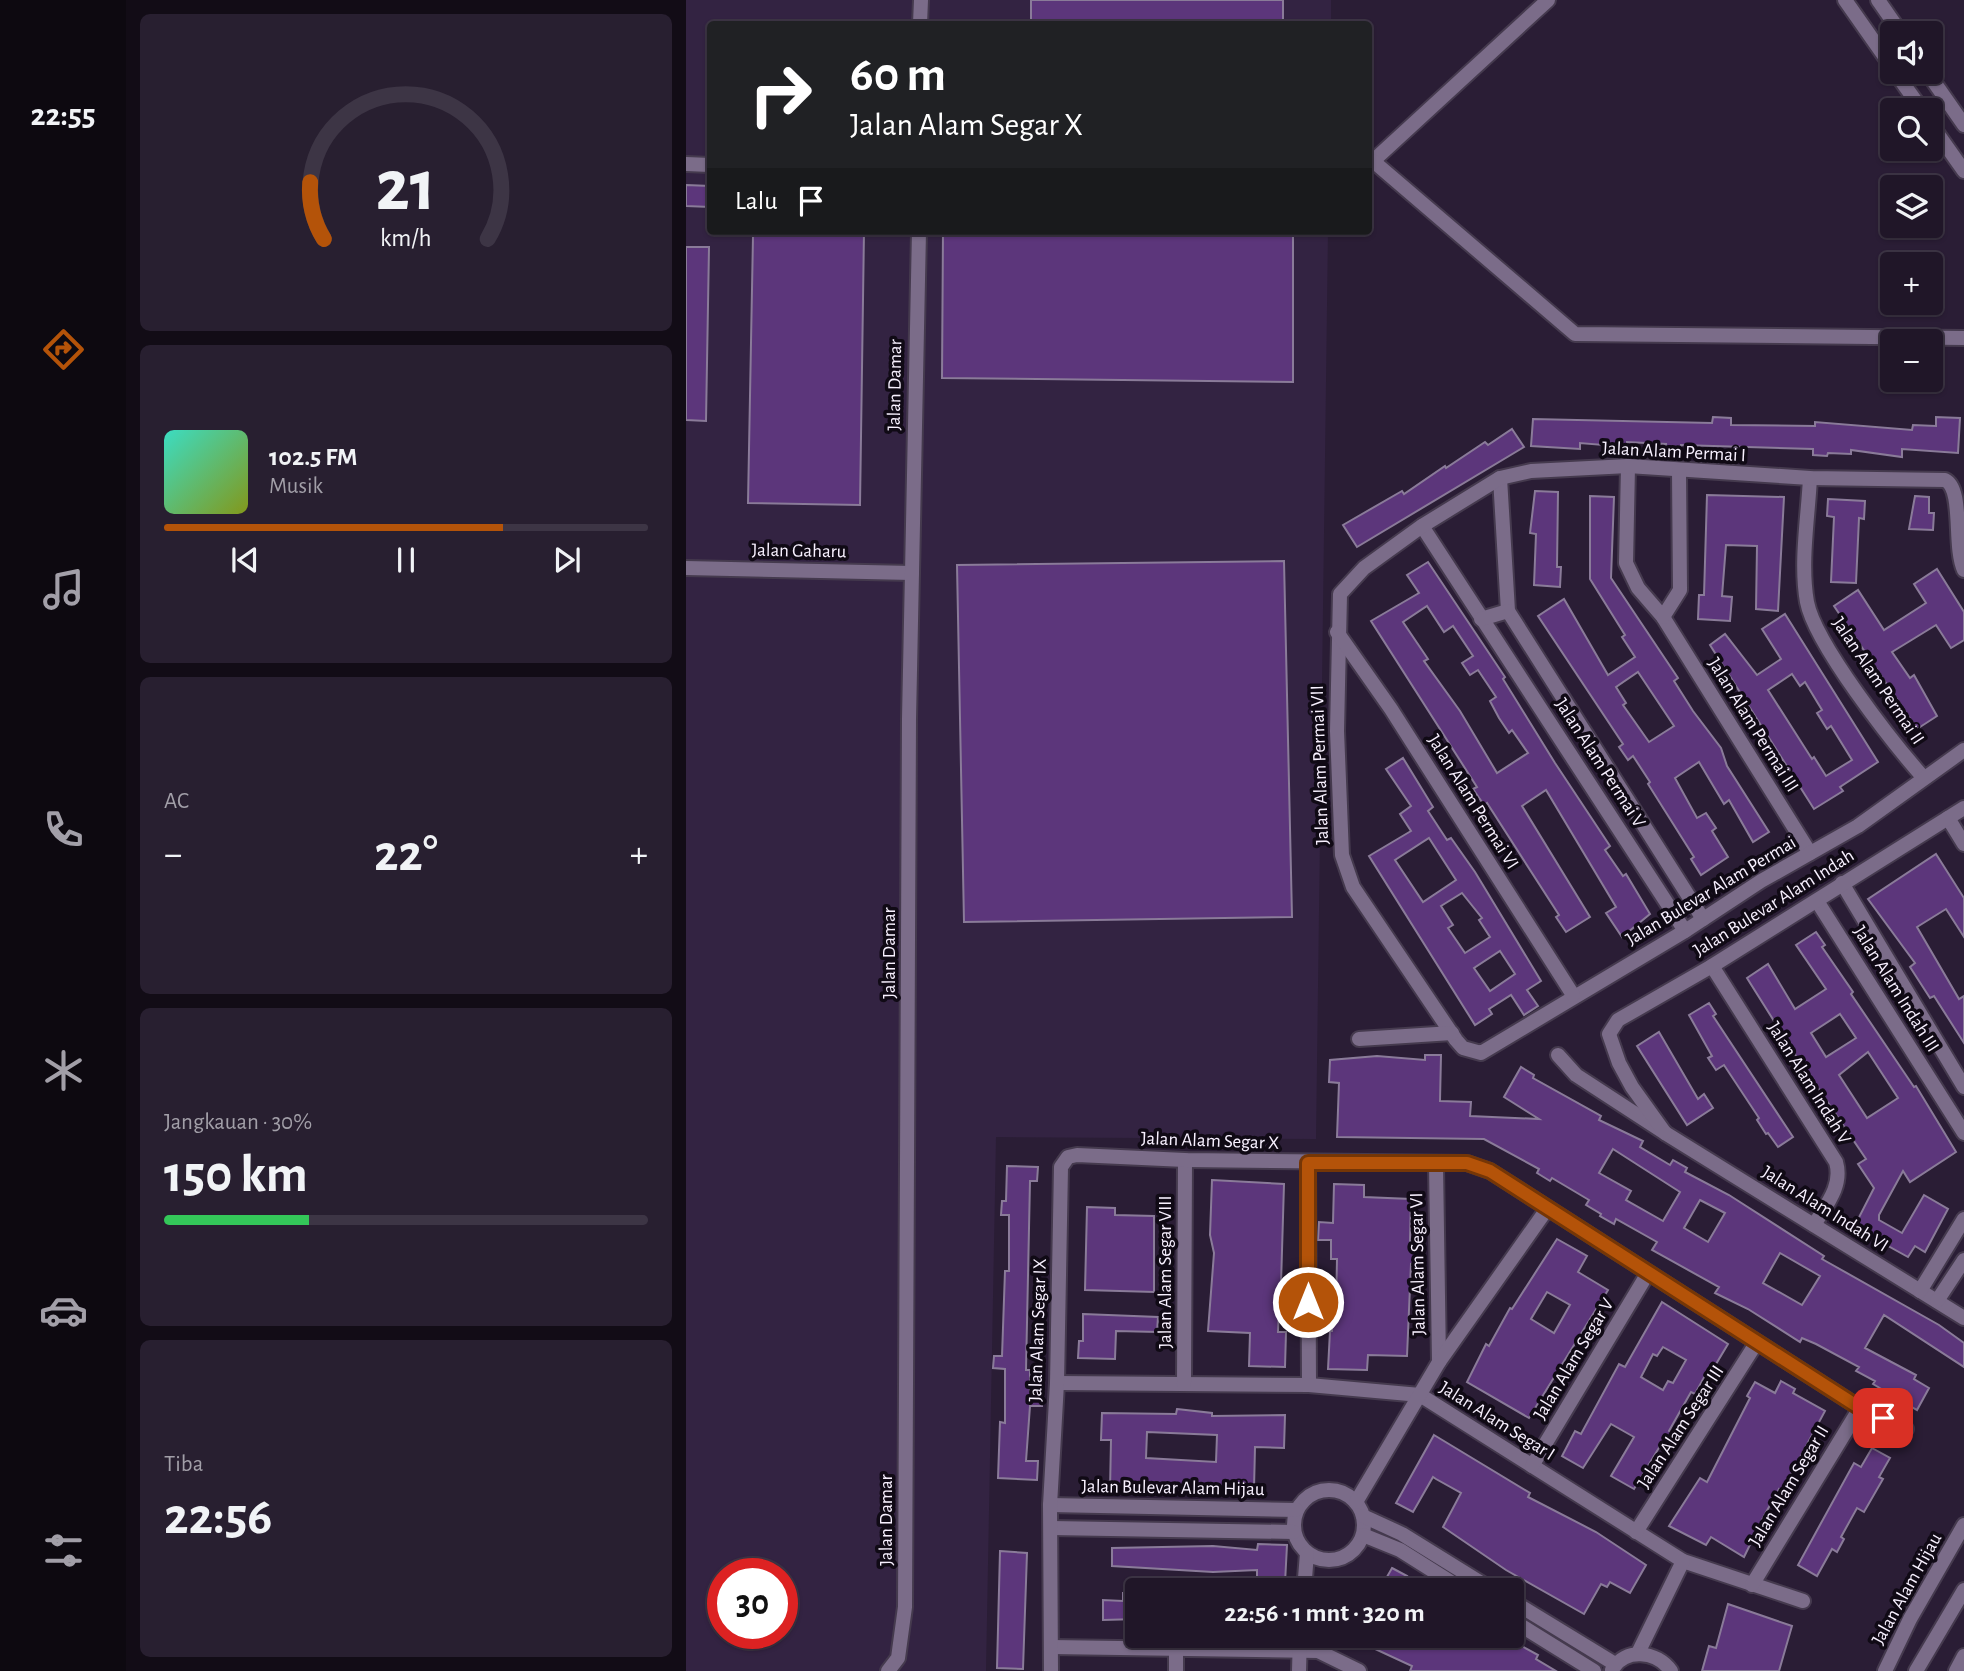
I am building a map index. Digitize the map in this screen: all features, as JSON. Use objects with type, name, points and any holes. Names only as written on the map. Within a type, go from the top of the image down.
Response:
[{"type":"street","points":[[920,21],[921,0]]},
{"type":"street","points":[[1372,160],[1548,0]]},
{"type":"street","points":[[1845,0],[1880,50]]},
{"type":"street","points":[[1878,0],[1893,21]]},
{"type":"street","points":[[1935,84],[1964,125]]},
{"type":"street","points":[[1943,141],[1964,171]]},
{"type":"street","points":[[1372,162],[1575,334],[1964,338]]},
{"type":"street","points":[[686,164],[707,165]]},
{"type":"street","name":"Jalan Damar","points":[[888,1671],[898,1658],[905,1607],[912,572],[919,235]]},
{"type":"street","name":"Jalan Alam Permai I","points":[[1336,632],[1340,594],[1349,581],[1422,526],[1500,478],[1531,471],[1628,466],[1810,478],[1945,480],[1952,483],[1959,501],[1958,553],[1964,570]]},
{"type":"street","name":"Jalan Alam Permai III","points":[[1628,466],[1626,563],[1638,588],[1663,617],[1811,853]]},
{"type":"street","points":[[1663,617],[1680,590],[1679,471]]},
{"type":"street","name":"Jalan Alam Permai V","points":[[1500,478],[1508,611],[1703,919]]},
{"type":"street","name":"Jalan Alam Permai II","points":[[1810,478],[1805,584],[1811,617],[1875,717],[1923,777]]},
{"type":"street","name":"Jalan Alam Permai V","points":[[1422,526],[1685,931]]},
{"type":"street","name":"Jalan Gaharu","points":[[686,568],[912,572]]},
{"type":"street","points":[[1481,619],[1508,611]]},
{"type":"street","name":"Jalan Alam Permai VI","points":[[1336,632],[1398,720],[1573,995]]},
{"type":"street","name":"Jalan Alam Permai VII","points":[[1336,632],[1342,855],[1346,869],[1353,887],[1452,1033],[1463,1048],[1471,1052]]},
{"type":"street","name":"Jalan Bulevar Alam Permai","points":[[1471,1052],[1490,1050],[1573,995],[1685,931],[1760,881],[1858,826],[1964,750]]},
{"type":"street","name":"Jalan Bulevar Alam Indah","points":[[1609,1034],[1618,1020],[1712,966],[1964,808]]},
{"type":"street","points":[[1948,818],[1964,844]]},
{"type":"street","name":"Jalan Alam Indah III","points":[[1842,883],[1964,1087]]},
{"type":"street","name":"Jalan Alam Indah III","points":[[1817,901],[1964,1133]]},
{"type":"street","name":"Jalan Alam Indah V","points":[[1712,966],[1836,1162],[1839,1174],[1837,1186],[1814,1225]]},
{"type":"street","points":[[1359,1039],[1452,1033]]},
{"type":"street","name":"Jalan Alam Indah VI","points":[[1609,1034],[1625,1075],[1665,1133]]},
{"type":"street","name":"Jalan Alam Indah VI","points":[[1558,1055],[1576,1075],[1665,1133],[1964,1318]]},
{"type":"street","name":"Jalan Alam Segar X","points":[[1068,1157],[1077,1155],[1436,1165],[1467,1163],[1490,1171],[1860,1408],[1906,1429]]},
{"type":"street","name":"Jalan Alam Segar IX","points":[[1051,1671],[1050,1505],[1057,1383],[1061,1167],[1068,1157]]},
{"type":"street","name":"Jalan Alam Segar VIII","points":[[1184,1384],[1185,1160]]},
{"type":"street","points":[[1308,1163],[1309,1385]]},
{"type":"street","name":"Jalan Alam Segar VI","points":[[1436,1165],[1440,1362]]},
{"type":"street","name":"Jalan Alam Segar VI","points":[[1356,1502],[1440,1362],[1547,1209]]},
{"type":"street","points":[[1920,1291],[1964,1219]]},
{"type":"street","points":[[1937,1301],[1964,1259]]},
{"type":"street","name":"Jalan Alam Segar V","points":[[1532,1466],[1648,1273]]},
{"type":"street","name":"Jalan Alam Segar III","points":[[1636,1532],[1757,1342]]},
{"type":"street","name":"Jalan Alam Segar I","points":[[1057,1383],[1309,1385],[1420,1395],[1683,1561],[1803,1601]]},
{"type":"street","name":"Jalan Alam Segar II","points":[[1752,1585],[1860,1408]]},
{"type":"street","points":[[1331,1489],[1345,1493],[1356,1502],[1363,1516],[1363,1535],[1357,1547],[1347,1556],[1334,1560],[1320,1559],[1307,1553],[1294,1532],[1296,1510],[1304,1498],[1317,1491],[1331,1489]]},
{"type":"street","name":"Jalan Bulevar Alam Hijau","points":[[1050,1505],[1296,1510]]},
{"type":"street","points":[[1363,1516],[1402,1534],[1473,1578]]},
{"type":"street","name":"Jalan Alam Hijau","points":[[1885,1671],[1910,1619],[1964,1525]]},
{"type":"street","points":[[1051,1528],[1294,1532]]},
{"type":"street","points":[[1363,1535],[1400,1550],[1444,1578]]},
{"type":"street","points":[[1305,1578],[1307,1553]]},
{"type":"street","points":[[1639,1653],[1683,1561]]},
{"type":"street","points":[[1916,1671],[1964,1590]]},
{"type":"street","points":[[1524,1609],[1613,1668],[1626,1657],[1639,1653],[1653,1656],[1671,1671]]},
{"type":"street","points":[[1524,1627],[1594,1671]]},
{"type":"street","points":[[1051,1647],[1176,1650],[1211,1648]]},
{"type":"street","points":[[1298,1671],[1299,1648]]},
{"type":"street","points":[[1312,1648],[1359,1671]]},
{"type":"street","points":[[1176,1650],[1176,1671]]},
{"type":"street","points":[[1956,1671],[1964,1656]]},
{"type":"shaded area","points":[[686,0],[1331,0],[1331,21],[707,21],[707,235],[1328,235],[1316,1139],[996,1137],[986,1671],[686,1671]]},
{"type":"building","points":[[1031,0],[1283,0],[1283,21],[1031,21]]},
{"type":"building","points":[[686,185],[707,186],[707,207],[686,206]]},
{"type":"building","points":[[864,235],[860,505],[748,503],[753,236]]},
{"type":"building","points":[[943,235],[1293,235],[1293,382],[942,378]]},
{"type":"building","points":[[686,247],[709,247],[706,421],[686,420]]},
{"type":"building","points":[[1713,417],[1731,418],[1731,425],[1815,426],[1815,422],[1912,430],[1913,425],[1936,426],[1936,417],[1960,418],[1958,453],[1902,449],[1902,457],[1851,450],[1851,454],[1828,453],[1827,456],[1813,455],[1813,449],[1681,445],[1681,453],[1665,452],[1666,444],[1627,442],[1627,447],[1580,443],[1580,449],[1531,446],[1533,419],[1712,423]]},
{"type":"building","points":[[1512,429],[1524,447],[1357,547],[1343,525],[1402,491],[1404,494],[1445,466],[1446,468],[1485,442],[1488,445]]},
{"type":"building","points":[[1535,491],[1558,492],[1557,567],[1561,567],[1560,587],[1534,585],[1536,534],[1530,533]]},
{"type":"building","points":[[1707,495],[1784,497],[1778,611],[1756,609],[1757,546],[1726,545],[1722,596],[1732,597],[1730,621],[1698,619],[1699,595],[1704,595]]},
{"type":"building","points":[[1590,496],[1614,497],[1611,578],[1678,678],[1674,681],[1721,748],[1727,766],[1769,832],[1753,842],[1729,800],[1724,804],[1699,762],[1675,778],[1697,818],[1706,813],[1716,828],[1712,831],[1728,857],[1701,875],[1691,859],[1694,857],[1648,784],[1650,782],[1633,756],[1628,760],[1619,747],[1623,744],[1538,616],[1564,599],[1608,675],[1635,657],[1622,637],[1625,635],[1590,579]],"holes":[[[1638,672],[1674,726],[1649,742],[1623,705],[1626,703],[1616,687]]]},
{"type":"building","points":[[1915,496],[1929,497],[1929,513],[1934,513],[1933,530],[1909,529]]},
{"type":"building","points":[[1828,499],[1865,501],[1864,519],[1859,518],[1856,583],[1831,582],[1834,517],[1827,516]]},
{"type":"building","points":[[1284,561],[1292,917],[964,922],[957,565]]},
{"type":"building","points":[[1428,562],[1505,677],[1503,679],[1555,763],[1610,846],[1605,850],[1623,876],[1626,874],[1650,914],[1622,937],[1606,913],[1616,907],[1546,790],[1522,806],[1590,917],[1566,932],[1556,917],[1559,915],[1487,803],[1484,805],[1473,789],[1477,787],[1371,621],[1419,593],[1407,575]],"holes":[[[1427,606],[1444,632],[1453,626],[1473,656],[1462,663],[1470,675],[1478,670],[1496,697],[1490,701],[1499,718],[1509,733],[1512,730],[1528,753],[1497,773],[1460,711],[1424,661],[1428,659],[1403,622]]]},
{"type":"building","points":[[1937,569],[1964,612],[1964,640],[1951,648],[1936,625],[1892,652],[1910,678],[1914,675],[1937,716],[1917,729],[1834,606],[1858,590],[1884,630],[1926,603],[1914,584]]},
{"type":"building","points":[[1785,614],[1878,762],[1840,787],[1843,791],[1814,809],[1710,645],[1725,634],[1757,675],[1781,659],[1762,629]],"holes":[[[1792,674],[1800,686],[1805,682],[1822,710],[1817,713],[1827,729],[1831,726],[1852,760],[1826,776],[1814,757],[1812,759],[1768,690]]]},
{"type":"building","points":[[1403,758],[1433,807],[1428,811],[1447,840],[1451,838],[1475,872],[1541,981],[1527,990],[1538,1006],[1524,1015],[1511,995],[1489,1009],[1492,1014],[1475,1025],[1369,856],[1411,831],[1400,814],[1411,806],[1386,769]],"holes":[[[1429,838],[1456,880],[1423,902],[1395,860]],[[1462,893],[1482,918],[1479,920],[1490,937],[1465,953],[1448,928],[1453,925],[1441,906]],[[1500,951],[1515,974],[1490,991],[1474,968]]]},
{"type":"building","points":[[1936,854],[1964,898],[1964,937],[1946,909],[1917,927],[1959,999],[1964,996],[1964,1043],[1934,996],[1930,998],[1910,967],[1915,963],[1868,899]]},
{"type":"building","points":[[1816,932],[1825,945],[1822,947],[1853,992],[1851,994],[1914,1087],[1916,1086],[1956,1152],[1910,1182],[1903,1171],[1879,1215],[1879,1220],[1902,1233],[1924,1195],[1948,1209],[1925,1252],[1915,1246],[1908,1257],[1854,1227],[1874,1188],[1858,1164],[1866,1159],[1818,1088],[1809,1094],[1798,1077],[1806,1072],[1747,978],[1768,964],[1795,1009],[1826,989],[1796,945]],"holes":[[[1840,1014],[1856,1038],[1826,1057],[1811,1033]],[[1868,1052],[1898,1098],[1867,1118],[1839,1075]]]},
{"type":"building","points":[[1709,1003],[1716,1014],[1713,1016],[1793,1137],[1778,1147],[1768,1133],[1766,1134],[1757,1120],[1759,1118],[1724,1065],[1716,1070],[1708,1058],[1712,1056],[1689,1015]]},
{"type":"building","points":[[1659,1032],[1698,1099],[1704,1094],[1713,1108],[1687,1125],[1637,1046]]},
{"type":"building","points":[[1425,1055],[1441,1055],[1440,1101],[1471,1102],[1470,1116],[1539,1119],[1504,1097],[1521,1067],[1534,1075],[1533,1078],[1601,1116],[1599,1120],[1643,1141],[1640,1147],[1670,1165],[1673,1160],[1687,1168],[1685,1172],[1729,1195],[1824,1256],[1822,1259],[1939,1325],[1964,1343],[1964,1367],[1884,1315],[1865,1348],[1916,1375],[1914,1379],[1929,1388],[1917,1410],[1873,1384],[1875,1381],[1856,1371],[1859,1367],[1802,1338],[1800,1342],[1748,1309],[1715,1293],[1719,1287],[1652,1250],[1657,1242],[1616,1219],[1614,1224],[1600,1216],[1601,1214],[1586,1205],[1589,1200],[1552,1178],[1550,1181],[1537,1173],[1539,1169],[1484,1139],[1337,1137],[1339,1083],[1329,1082],[1330,1060],[1377,1056],[1425,1060]],"holes":[[[1613,1149],[1680,1192],[1663,1221],[1626,1200],[1631,1191],[1599,1173]],[[1700,1200],[1725,1213],[1708,1242],[1684,1228]],[[1780,1253],[1820,1276],[1802,1305],[1763,1283]]]},
{"type":"building","points":[[1007,1166],[1038,1167],[1037,1181],[1030,1181],[1026,1370],[1030,1370],[1030,1391],[1042,1392],[1042,1406],[1030,1406],[1026,1461],[1038,1461],[1037,1480],[998,1478],[1000,1422],[1005,1423],[1005,1369],[993,1368],[994,1356],[1002,1356],[1005,1271],[1009,1271],[1009,1215],[1001,1215],[1002,1201],[1006,1201]]},
{"type":"building","points":[[1212,1180],[1284,1184],[1281,1284],[1291,1285],[1291,1307],[1279,1307],[1278,1332],[1286,1332],[1285,1367],[1249,1366],[1250,1333],[1208,1331],[1214,1253],[1210,1235]]},
{"type":"building","points":[[1334,1184],[1364,1185],[1364,1197],[1411,1199],[1410,1241],[1415,1242],[1415,1265],[1411,1264],[1407,1356],[1368,1355],[1367,1370],[1328,1369],[1333,1308],[1336,1308],[1337,1259],[1331,1259],[1331,1240],[1318,1240],[1319,1222],[1333,1223]]},
{"type":"building","points":[[1087,1207],[1115,1208],[1115,1215],[1154,1216],[1154,1292],[1085,1290]]},
{"type":"building","points":[[1557,1239],[1587,1256],[1578,1272],[1608,1290],[1529,1418],[1467,1382],[1486,1344],[1489,1346],[1510,1308],[1512,1309]],"holes":[[[1547,1292],[1570,1305],[1554,1333],[1531,1319]]]},
{"type":"building","points":[[1662,1302],[1728,1344],[1710,1374],[1707,1372],[1695,1394],[1691,1392],[1669,1431],[1679,1437],[1670,1452],[1660,1446],[1634,1489],[1611,1476],[1634,1437],[1611,1424],[1583,1468],[1562,1456],[1575,1431],[1581,1434],[1619,1364],[1625,1367]],"holes":[[[1663,1347],[1686,1360],[1673,1383],[1668,1381],[1663,1390],[1641,1377],[1653,1354],[1657,1356]]]},
{"type":"building","points":[[1083,1314],[1158,1317],[1157,1332],[1116,1331],[1115,1359],[1078,1358],[1079,1341],[1083,1341]]},
{"type":"building","points":[[1781,1381],[1795,1389],[1793,1393],[1825,1411],[1782,1491],[1779,1489],[1764,1516],[1744,1557],[1711,1537],[1706,1545],[1669,1526],[1700,1478],[1707,1482],[1750,1398],[1747,1396],[1755,1382],[1775,1393]]},
{"type":"building","points":[[1177,1409],[1212,1413],[1212,1416],[1285,1415],[1284,1448],[1255,1447],[1254,1489],[1126,1485],[1126,1491],[1110,1490],[1111,1440],[1101,1440],[1102,1413],[1176,1414]],"holes":[[[1147,1432],[1217,1435],[1216,1462],[1146,1458]]]},
{"type":"building","points":[[1434,1435],[1530,1493],[1528,1497],[1596,1532],[1646,1565],[1630,1593],[1610,1582],[1607,1587],[1601,1584],[1584,1614],[1506,1570],[1443,1527],[1461,1493],[1433,1477],[1413,1512],[1396,1503]]},
{"type":"building","points":[[1872,1448],[1890,1458],[1879,1477],[1883,1479],[1864,1512],[1857,1508],[1841,1537],[1844,1539],[1837,1552],[1832,1549],[1817,1576],[1798,1565],[1854,1463],[1861,1467]]},
{"type":"building","points":[[1258,1544],[1287,1545],[1285,1578],[1257,1578],[1257,1570],[1213,1572],[1112,1566],[1112,1548],[1213,1546],[1257,1550]]},
{"type":"building","points":[[1000,1551],[1027,1553],[1023,1669],[997,1668]]},
{"type":"building","points":[[1392,1568],[1407,1576],[1406,1578],[1386,1578]]},
{"type":"building","points":[[1125,1593],[1125,1619],[1103,1620],[1103,1600],[1123,1601]]},
{"type":"building","points":[[1728,1604],[1792,1626],[1779,1671],[1702,1671],[1709,1646],[1716,1648]]},
{"type":"building","points":[[1524,1647],[1538,1655],[1536,1659],[1556,1671],[1410,1671],[1412,1666],[1373,1648]]},
{"type":"route","points":[[1308,1302],[1308,1163],[1467,1163],[1490,1171],[1860,1408],[1883,1418]]}]
